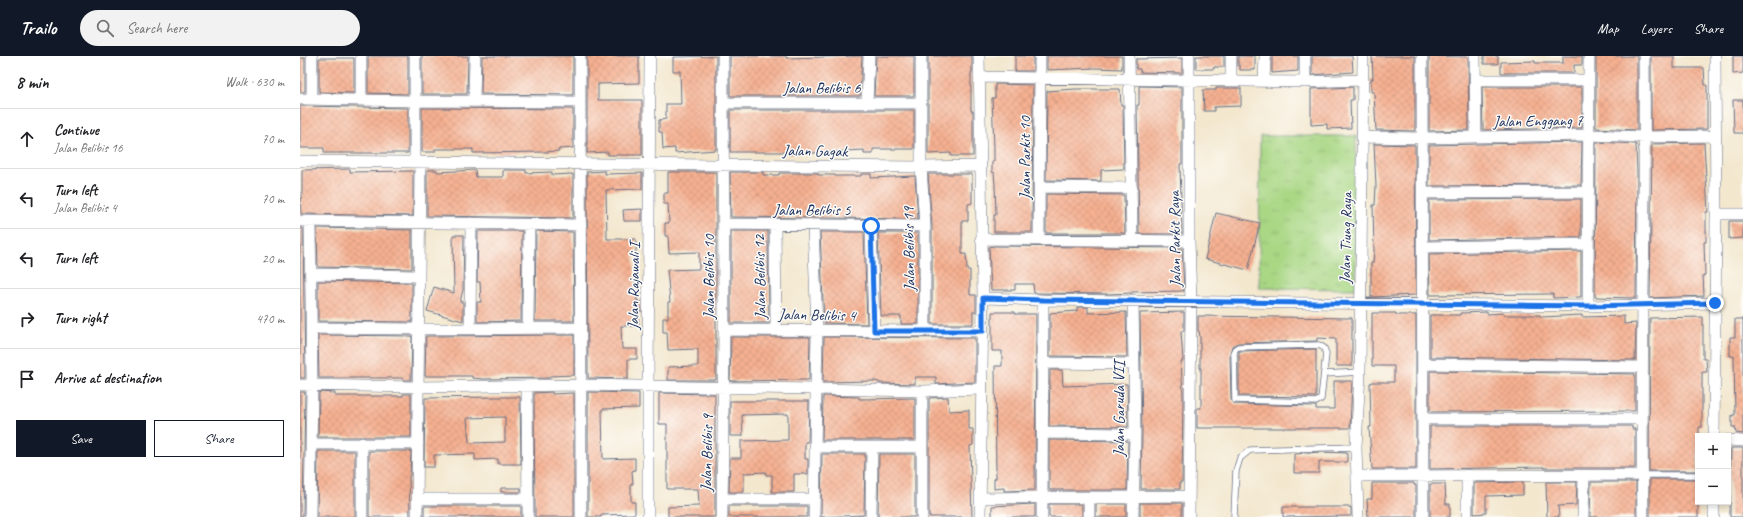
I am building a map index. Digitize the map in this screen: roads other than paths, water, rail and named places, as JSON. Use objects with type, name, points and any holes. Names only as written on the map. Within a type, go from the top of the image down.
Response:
[{"type":"street","points":[[312,56],[312,99]]},
{"type":"street","points":[[361,56],[362,100]]},
{"type":"street","points":[[415,56],[419,222],[417,517]]},
{"type":"street","points":[[474,101],[475,56]]},
{"type":"street","points":[[580,56],[581,517]]},
{"type":"street","name":"Jalan Rajawali I","points":[[648,517],[650,56]]},
{"type":"street","name":"Jalan Belibis 10","points":[[723,56],[723,389]]},
{"type":"street","points":[[867,103],[869,56]]},
{"type":"street","name":"Jalan Belibis 19","points":[[921,56],[921,167],[925,226],[925,331]]},
{"type":"street","points":[[979,56],[983,298],[980,517]]},
{"type":"street","name":"Jalan Parkit 10","points":[[1039,240],[1040,56]]},
{"type":"street","points":[[1129,56],[1132,241]]},
{"type":"street","name":"Jalan Parkit Raya","points":[[1189,56],[1189,241],[1191,301],[1189,517]]},
{"type":"street","points":[[1230,81],[1231,56]]},
{"type":"street","points":[[1264,56],[1264,82]]},
{"type":"street","points":[[1305,56],[1305,82]]},
{"type":"street","name":"Jalan Tiung Raya","points":[[1358,517],[1356,447],[1360,372],[1363,56]]},
{"type":"street","points":[[1422,56],[1423,517]]},
{"type":"street","points":[[1475,56],[1476,137]]},
{"type":"street","points":[[1588,306],[1589,56]]},
{"type":"street","points":[[1643,517],[1642,306],[1645,138],[1644,56]]},
{"type":"street","points":[[1714,433],[1716,214],[1715,56]]},
{"type":"street","points":[[979,77],[1040,76],[1264,82],[1362,80]]},
{"type":"street","points":[[1475,80],[1589,80]]},
{"type":"street","points":[[300,99],[580,102]]},
{"type":"street","name":"Jalan Belibis 6","points":[[723,103],[921,103]]},
{"type":"street","name":"Jalan Enggang 7","points":[[1362,137],[1422,138],[1589,135],[1645,138],[1715,136]]},
{"type":"street","name":"Jalan Gagak","points":[[300,161],[417,161],[580,164],[650,163],[921,167],[980,166]]},
{"type":"street","points":[[1040,187],[1132,188]]},
{"type":"street","points":[[1423,193],[1589,192]]},
{"type":"street","points":[[1716,214],[1743,214]]},
{"type":"street","points":[[310,517],[312,328],[311,274],[305,221],[581,225]]},
{"type":"street","points":[[470,329],[471,223]]},
{"type":"street","name":"Jalan Belibis 5","points":[[724,224],[925,226]]},
{"type":"street","points":[[528,328],[529,225]]},
{"type":"street","name":"Jalan Belibis 12","points":[[775,225],[776,330]]},
{"type":"street","points":[[813,225],[817,330],[814,517]]},
{"type":"street","points":[[871,226],[874,331]]},
{"type":"street","points":[[981,239],[1189,241]]},
{"type":"street","points":[[1423,247],[1588,244]]},
{"type":"street","points":[[311,274],[419,276]]},
{"type":"street","points":[[983,298],[1043,300],[1588,306],[1642,306],[1715,303]]},
{"type":"street","points":[[1042,517],[1043,300]]},
{"type":"street","name":"Jalan Garuda VII","points":[[1133,300],[1135,434],[1133,517]]},
{"type":"street","points":[[312,328],[580,328]]},
{"type":"street","name":"Jalan Belibis 4","points":[[724,330],[983,331]]},
{"type":"street","points":[[1043,363],[1134,364]]},
{"type":"street","points":[[1423,364],[1642,367]]},
{"type":"street","points":[[300,385],[419,387],[580,385],[723,389],[922,391],[982,389]]},
{"type":"street","points":[[527,386],[528,517]]},
{"type":"street","name":"Jalan Belibis 9","points":[[722,517],[723,389]]},
{"type":"street","points":[[922,391],[922,517]]},
{"type":"street","points":[[1423,419],[1642,419]]},
{"type":"street","points":[[1043,433],[1135,434]]},
{"type":"street","points":[[1731,440],[1743,441]]},
{"type":"street","points":[[362,443],[362,517]]},
{"type":"street","points":[[311,444],[418,444]]},
{"type":"street","points":[[815,447],[922,447]]},
{"type":"street","points":[[871,517],[872,447]]},
{"type":"street","points":[[1467,517],[1468,475]]},
{"type":"street","points":[[1583,517],[1584,475]]},
{"type":"street","points":[[1357,476],[1642,475]]},
{"type":"street","points":[[980,498],[1188,496]]},
{"type":"street","points":[[1089,497],[1089,517]]},
{"type":"street","points":[[417,499],[529,500]]},
{"type":"street","points":[[722,499],[814,499]]},
{"type":"street","points":[[1714,505],[1714,517]]},
{"type":"lane","points":[[1319,345],[1324,348],[1326,354],[1325,374],[1321,399],[1316,402],[1236,400],[1234,398],[1234,353],[1235,349],[1238,347],[1319,345]]},
{"type":"lane","points":[[1325,374],[1360,372]]},
{"type":"lane","points":[[1234,517],[1236,471],[1240,458],[1250,450],[1356,447]]},
{"type":"lane","points":[[1642,475],[1695,475]]}]
